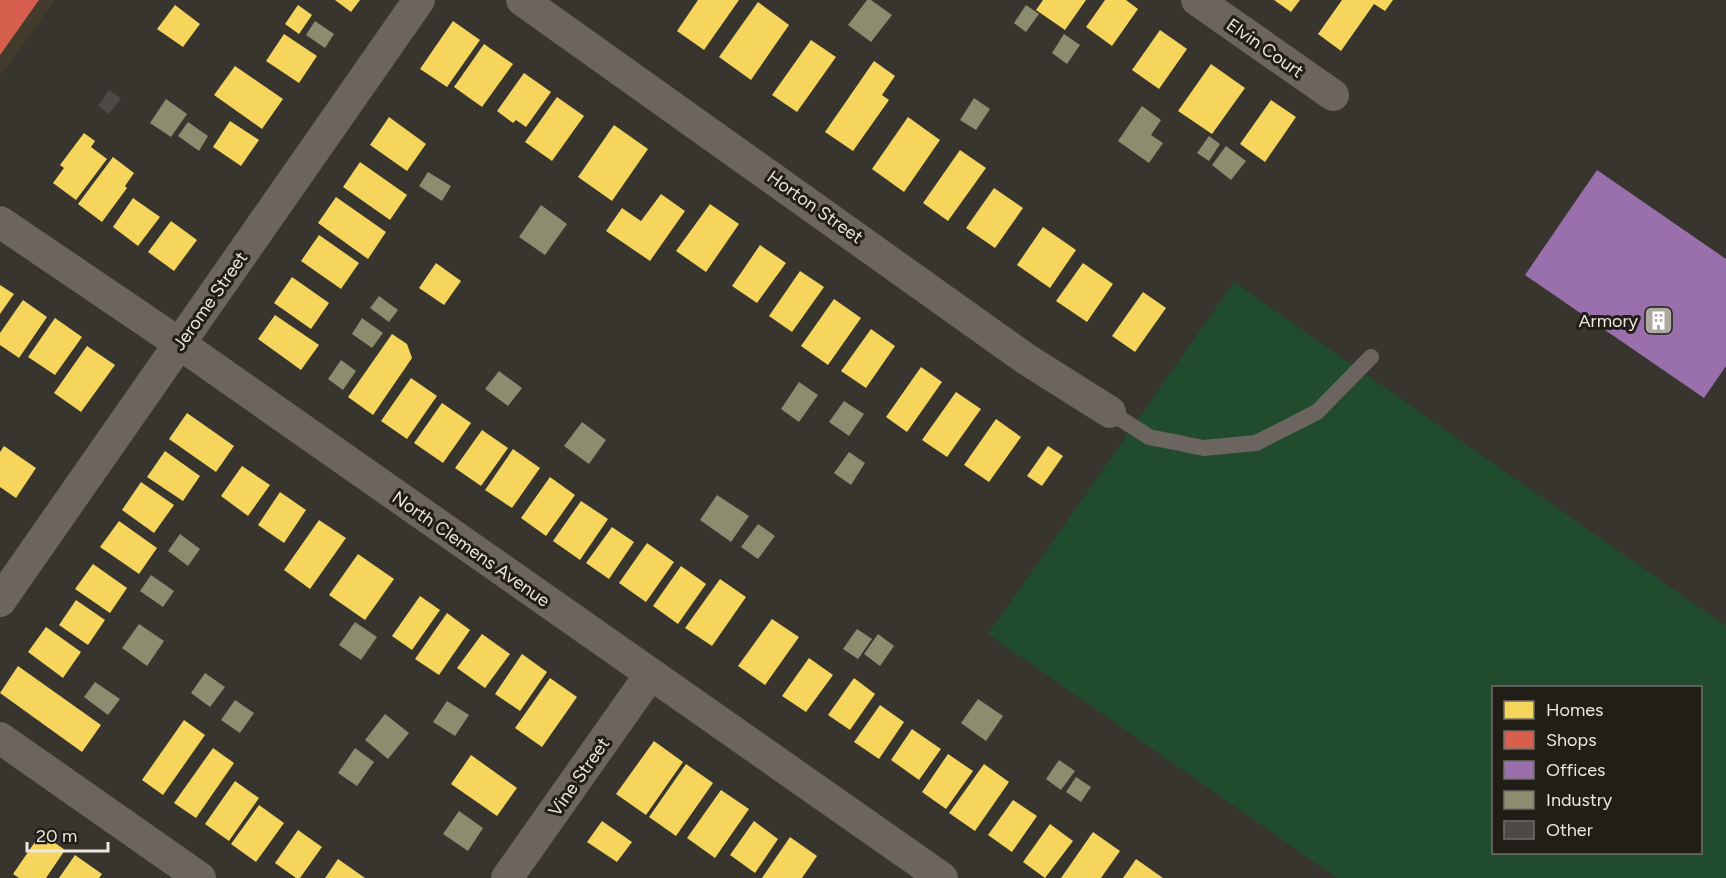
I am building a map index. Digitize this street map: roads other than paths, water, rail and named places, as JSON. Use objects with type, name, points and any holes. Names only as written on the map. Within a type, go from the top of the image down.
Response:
[{"type":"street","name":"Jerome Street","points":[[0,602],[418,0]]},
{"type":"street","name":"Horton Street","points":[[522,0],[1026,359],[1110,412]]},
{"type":"street","name":"Elvin Court","points":[[1197,0],[1333,95]]},
{"type":"street","name":"North Clemens Avenue","points":[[0,222],[180,344],[942,878]]},
{"type":"street","name":"Vine Street","points":[[507,878],[650,675]]},
{"type":"street","points":[[0,738],[200,878]]},
{"type":"lane","points":[[1110,412],[1149,437],[1204,448],[1256,443],[1317,412],[1371,357]]},
{"type":"place","name":"Armory","points":[[1659,321]]}]
